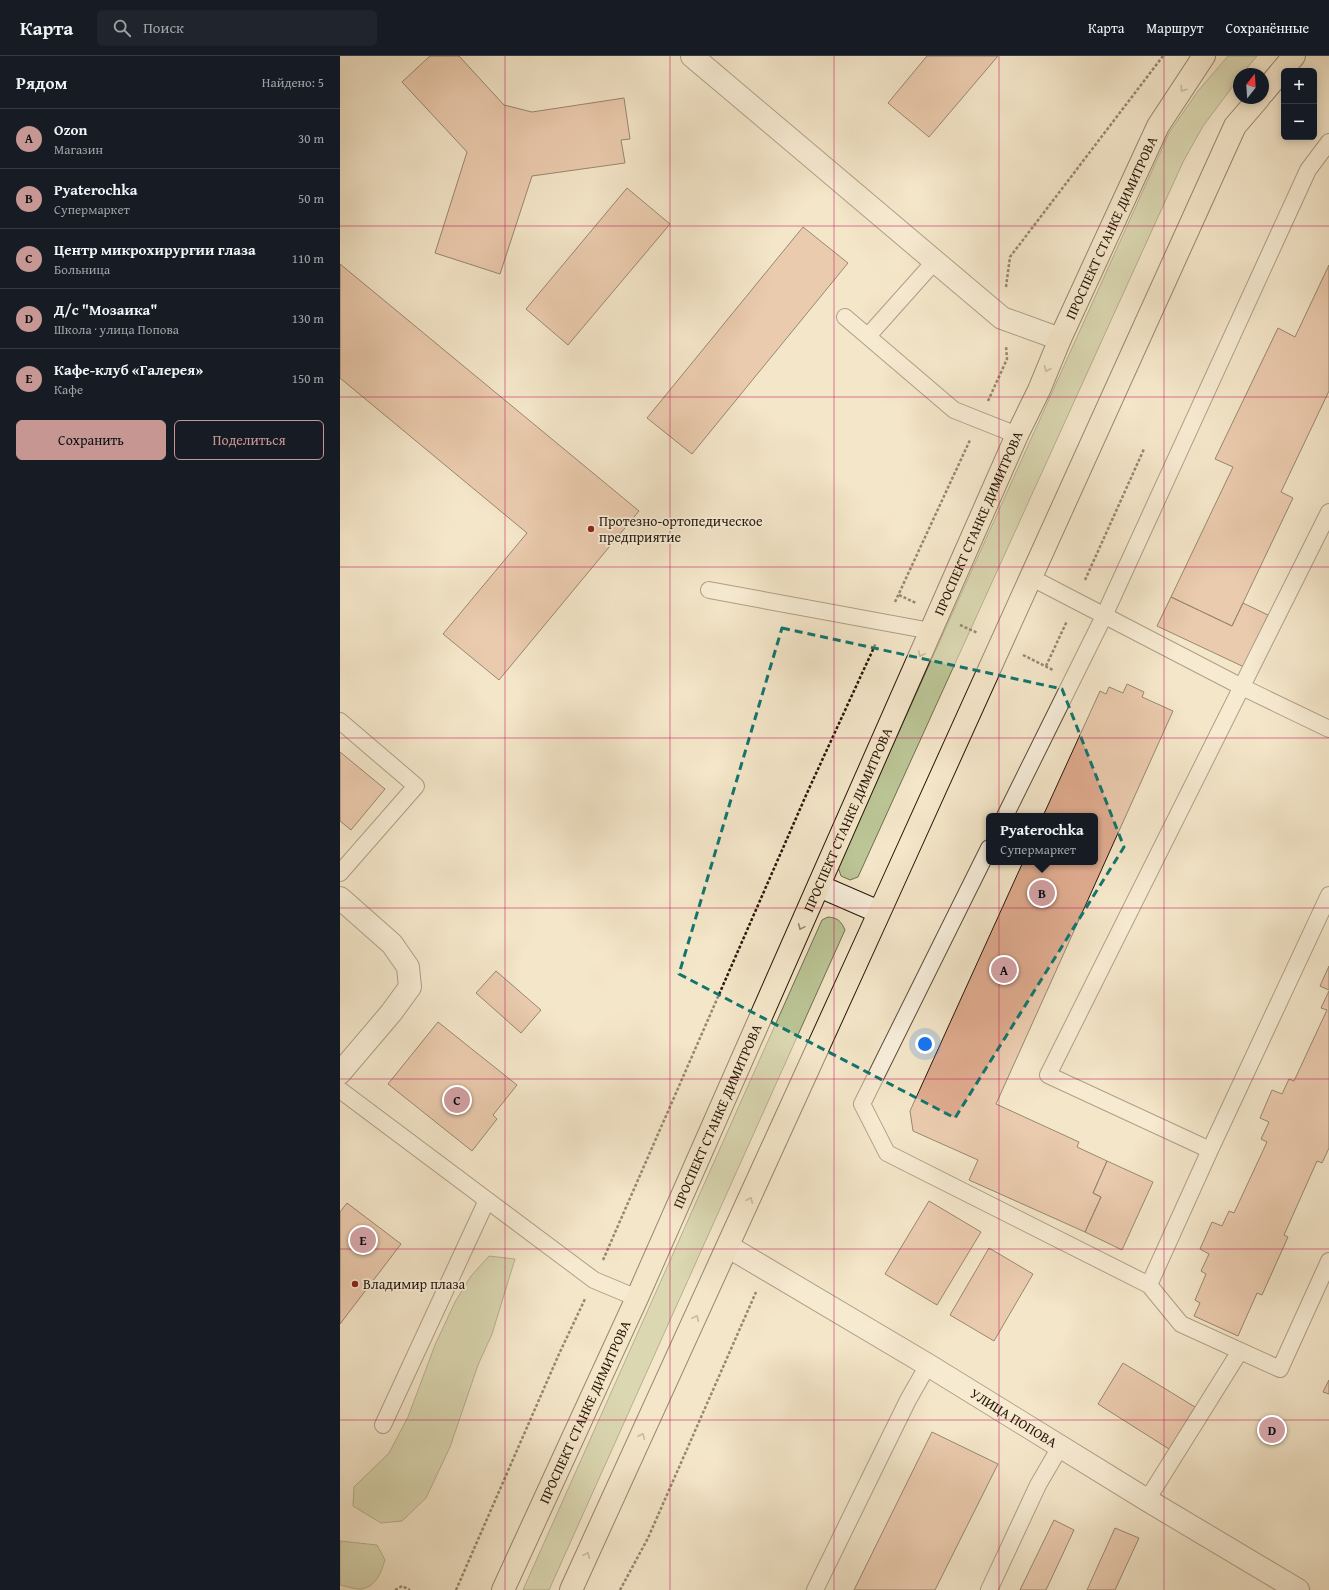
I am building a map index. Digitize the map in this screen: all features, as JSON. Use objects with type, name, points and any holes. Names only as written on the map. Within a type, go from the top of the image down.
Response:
[{"type":"main road","name":"ПРОСПЕКТ СТАНКЕ ДИМИТРОВА","points":[[503,1590],[637,1298],[1017,435],[1039,390],[1060,339],[1158,126],[1204,56]]},
{"type":"main road","points":[[1269,86],[1294,56]]},
{"type":"main road","points":[[571,1590],[729,1247],[1030,577],[1235,126],[1254,104]]},
{"type":"street","points":[[692,56],[1002,318],[1060,339]]},
{"type":"street","points":[[819,886],[879,912]]},
{"type":"street","points":[[340,898],[392,944],[408,967],[410,988],[391,1013],[340,1073]]},
{"type":"street","name":"УЛИЦА ПОПОВА","points":[[729,1247],[928,1365],[1291,1588]]},
{"type":"lane","points":[[1006,813],[1104,616],[1308,170],[1329,142]]},
{"type":"lane","points":[[868,336],[935,261]]},
{"type":"lane","points":[[845,317],[954,410],[1017,435]]},
{"type":"lane","points":[[1210,1150],[1048,1075],[1329,512]]},
{"type":"lane","points":[[1030,577],[1242,687],[1329,729]]},
{"type":"lane","points":[[709,590],[931,631]]},
{"type":"lane","points":[[340,721],[416,786],[340,873]]},
{"type":"lane","points":[[986,854],[862,1104],[886,1153],[1149,1285],[1180,1324],[1280,1369],[1329,1261]]},
{"type":"lane","points":[[1149,1285],[1329,895]]},
{"type":"lane","points":[[340,1090],[594,1280],[637,1298]]},
{"type":"lane","points":[[383,1425],[487,1200]]},
{"type":"lane","points":[[1147,1500],[1240,1351]]},
{"type":"lane","points":[[815,1590],[908,1400],[928,1365]]},
{"type":"lane","points":[[989,1590],[1038,1485],[1060,1447]]},
{"type":"path","points":[[456,1590],[559,1354],[594,1280],[810,787],[1008,359],[1002,318],[1010,257],[1163,56]]},
{"type":"path","points":[[1046,666],[1144,449]]},
{"type":"path","points":[[620,1590],[648,1538],[766,1269]]},
{"type":"path","points":[[395,1590],[402,1586],[410,1590]]},
{"type":"highlighted area","points":[[782,628],[1062,689],[1124,847],[955,1118],[679,974]]},
{"type":"green space","points":[[1228,56],[1257,56],[1247,68],[1233,68],[1233,86],[1203,126],[1183,162],[858,877],[850,880],[841,876],[838,867],[1169,133],[1198,91]]},
{"type":"green space","points":[[828,917],[839,920],[845,930],[549,1590],[523,1590],[822,920]]},
{"type":"green space","points":[[489,1256],[515,1259],[492,1334],[478,1365],[450,1447],[426,1498],[402,1521],[381,1523],[353,1506],[354,1487],[389,1453],[408,1417],[435,1345],[455,1302],[471,1276]]},
{"type":"green space","points":[[340,1541],[377,1545],[385,1560],[375,1582],[362,1589],[340,1585]]},
{"type":"building","points":[[430,56],[459,56],[504,105],[532,112],[624,98],[630,139],[621,140],[625,163],[532,176],[500,274],[435,253],[467,152],[402,82]]},
{"type":"building","points":[[927,56],[998,56],[929,137],[888,103]]},
{"type":"building","points":[[627,188],[670,224],[568,345],[526,309]]},
{"type":"building","points":[[803,227],[848,263],[692,454],[647,418]]},
{"type":"building","points":[[340,264],[639,511],[499,680],[443,634],[527,533],[340,378]]},
{"type":"building","points":[[1329,265],[1329,391],[1281,492],[1293,498],[1232,626],[1171,597],[1233,467],[1215,459],[1278,328],[1295,337]]},
{"type":"building","points":[[1171,597],[1232,626],[1243,603],[1268,615],[1244,667],[1157,626]]},
{"type":"building","points":[[1127,684],[1144,692],[1142,697],[1173,711],[996,1104],[1079,1142],[1077,1147],[1107,1161],[1093,1193],[1101,1197],[1085,1232],[969,1180],[978,1160],[913,1131],[910,1111],[1022,865],[1098,865],[1098,813],[1044,813],[1100,691],[1106,694],[1109,687],[1123,693]]},
{"type":"building","points":[[340,752],[385,789],[351,830],[340,821]]},
{"type":"building","points":[[1329,966],[1329,990],[1320,986]]},
{"type":"building","points":[[496,971],[541,1010],[521,1033],[476,993]]},
{"type":"building","points":[[1329,991],[1329,1148],[1322,1163],[1317,1161],[1284,1235],[1288,1237],[1262,1295],[1257,1293],[1238,1336],[1194,1316],[1200,1303],[1195,1300],[1206,1274],[1201,1271],[1209,1254],[1200,1249],[1212,1222],[1222,1226],[1229,1211],[1234,1213],[1267,1142],[1261,1139],[1269,1122],[1260,1118],[1272,1090],[1282,1094],[1289,1079],[1294,1081],[1327,1010],[1321,1008]]},
{"type":"building","points":[[438,1022],[517,1085],[493,1115],[497,1119],[472,1151],[388,1084]]},
{"type":"building","points":[[1107,1161],[1153,1182],[1122,1250],[1085,1232],[1101,1197],[1093,1193]]},
{"type":"building","points":[[929,1201],[981,1232],[937,1305],[885,1274]]},
{"type":"building","name":"Владимир плаза","points":[[347,1203],[401,1244],[340,1324],[340,1212]]},
{"type":"building","points":[[989,1248],[1033,1274],[994,1341],[950,1315]]},
{"type":"building","points":[[1123,1363],[1195,1407],[1169,1449],[1098,1404]]},
{"type":"building","points":[[1329,1380],[1329,1394],[1323,1392]]},
{"type":"building","points":[[932,1432],[998,1464],[935,1590],[854,1590]]},
{"type":"building","points":[[1054,1520],[1074,1530],[1046,1590],[1020,1590]]},
{"type":"building","points":[[1115,1528],[1139,1538],[1115,1590],[1087,1590]]},
{"type":"place","name":"Протезно-ортопедическое предприятие","points":[[591,529]]},
{"type":"place","name":"Pyaterochka","points":[[1042,893]]},
{"type":"place","name":"Ozon","points":[[1004,970]]},
{"type":"place","name":"Центр микрохирургии глаза","points":[[457,1100]]},
{"type":"place","name":"Кафе-клуб «Галерея»","points":[[363,1240]]},
{"type":"place","name":"Владимир плаза","points":[[355,1284]]},
{"type":"place","name":"Д/с \"Мозаика\"","points":[[1272,1430]]}]
